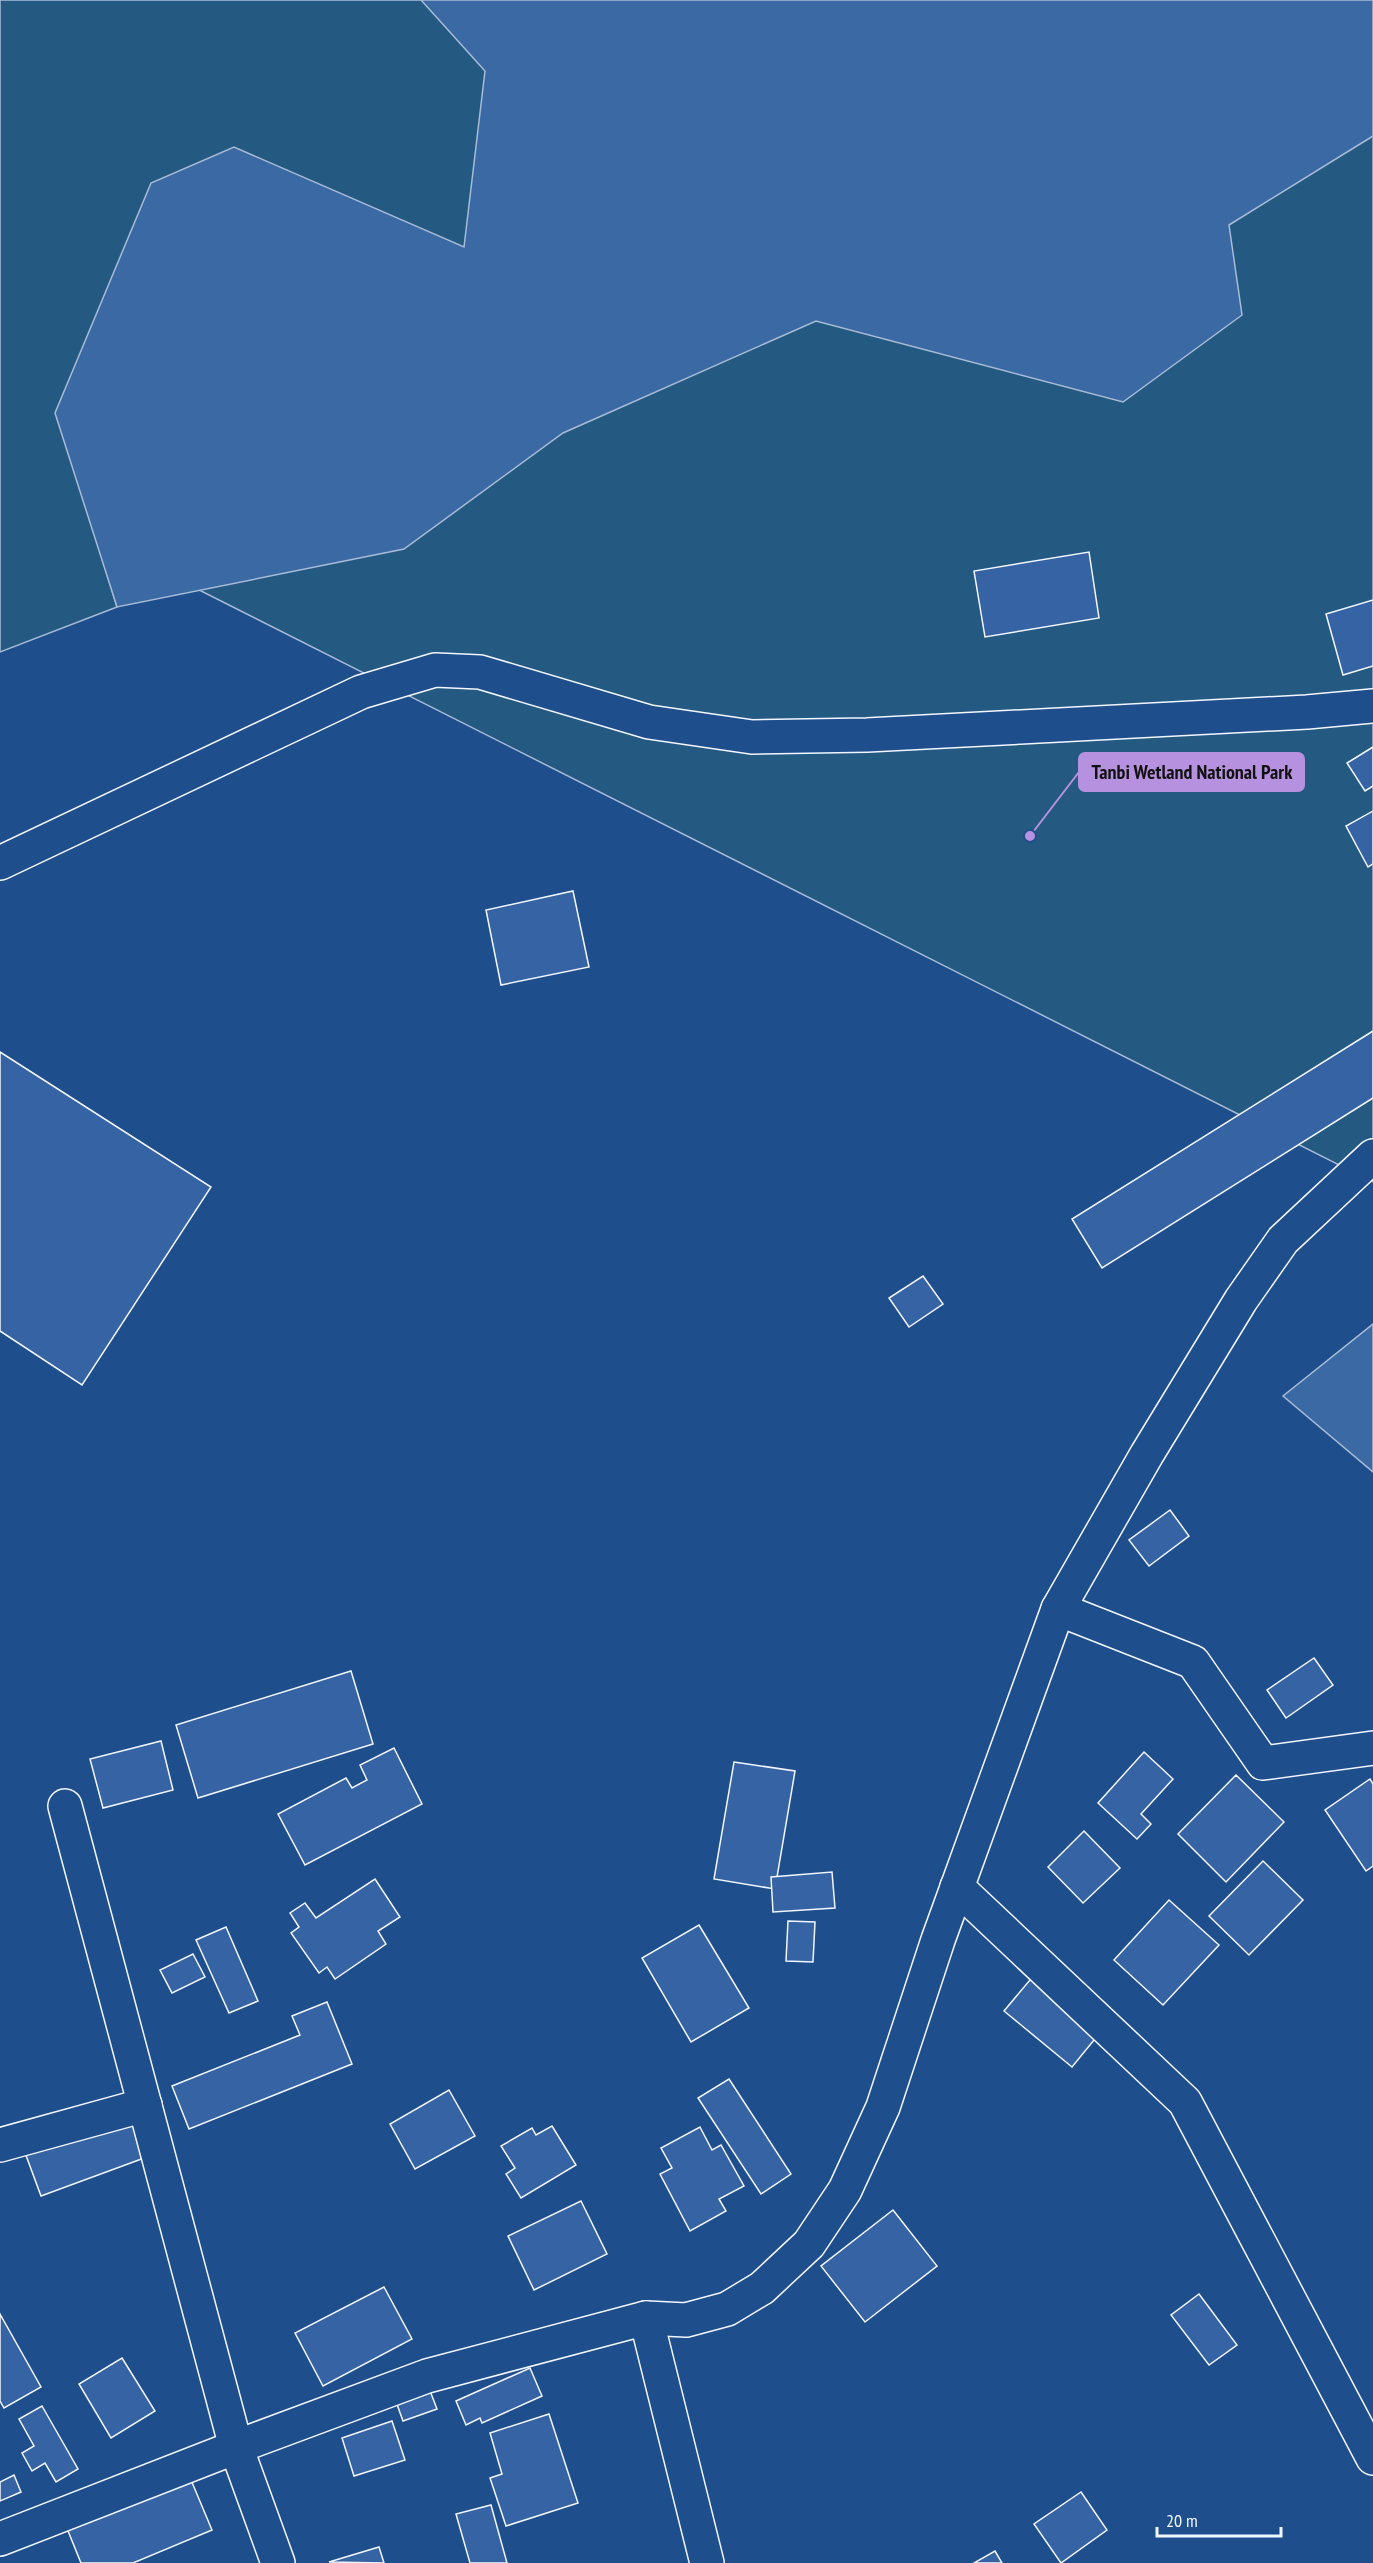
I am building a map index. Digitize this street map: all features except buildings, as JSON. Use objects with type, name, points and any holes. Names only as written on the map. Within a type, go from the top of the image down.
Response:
[{"type":"street","points":[[0,863],[361,692],[435,670],[480,672],[649,723],[752,737],[867,735],[1307,712],[1373,706]]},
{"type":"street","points":[[0,2539],[427,2376],[646,2318],[686,2320],[727,2309],[762,2288],[809,2244],[845,2190],[883,2107],[957,1887],[1058,1609],[1147,1454],[1241,1300],[1283,1240],[1373,1156]]},
{"type":"street","points":[[1058,1609],[1194,1662],[1263,1763],[1373,1748]]},
{"type":"street","points":[[65,1806],[236,2447],[278,2563]]},
{"type":"street","points":[[957,1887],[1185,2102],[1373,2458]]},
{"type":"street","points":[[0,2145],[144,2105]]},
{"type":"street","points":[[646,2318],[707,2563]]},
{"type":"shaded area","points":[[0,0],[1373,0],[1373,1182],[96,538],[117,607],[0,652]]},
{"type":"shaded area","points":[[421,0],[1373,0],[1373,136],[1229,225],[1242,315],[1123,402],[816,321],[563,433],[404,549],[117,607],[55,413],[151,183],[234,147],[464,247],[485,71]]},
{"type":"shaded area","points":[[1373,1324],[1373,1472],[1283,1396]]},
{"type":"place","name":"Tanbi Wetland National Park","points":[[1030,836]]}]
